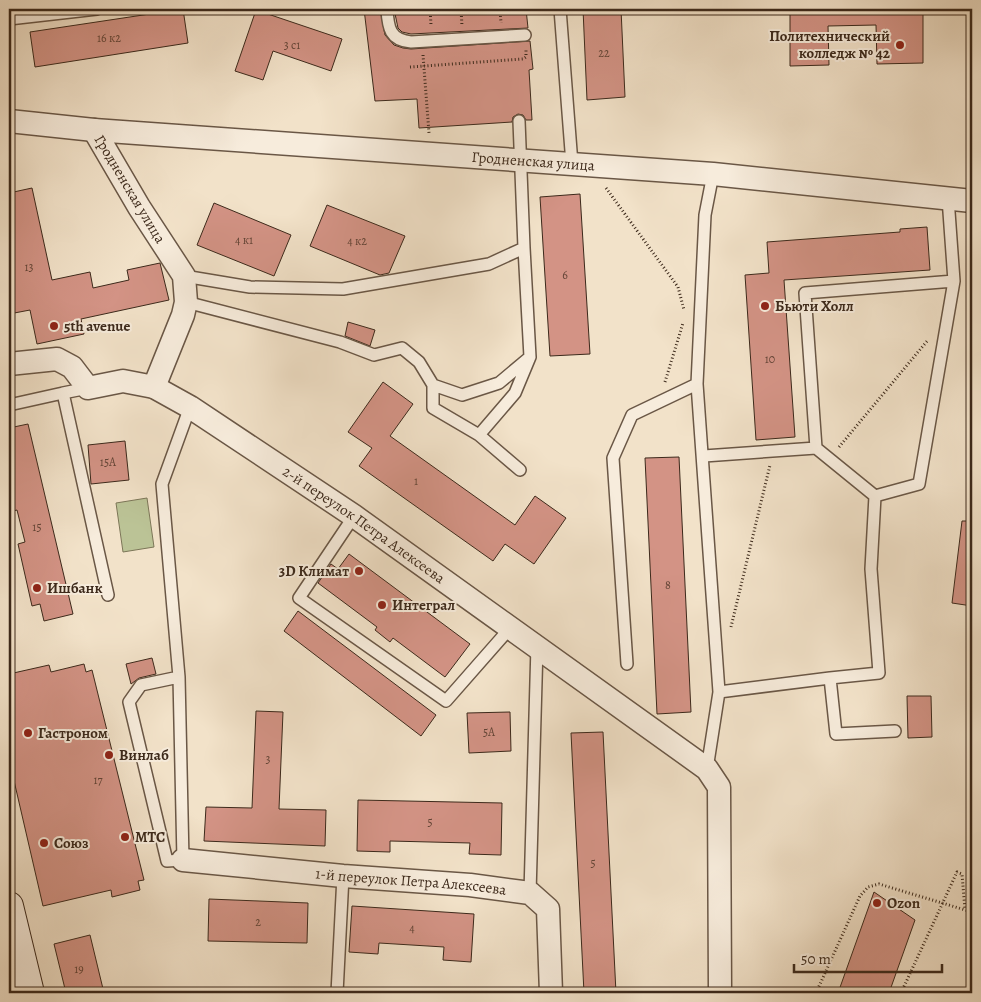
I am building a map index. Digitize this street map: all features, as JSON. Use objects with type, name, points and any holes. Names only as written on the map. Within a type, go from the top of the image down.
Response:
[{"type":"main road","points":[[9,906],[30,993]]},
{"type":"street","name":"Гродненская улица","points":[[9,120],[94,130],[713,174],[972,201]]},
{"type":"street","name":"Гродненская улица","points":[[94,130],[139,207],[184,276],[186,302],[154,387]]},
{"type":"street","points":[[9,364],[56,358],[72,366],[88,388]]},
{"type":"street","name":"2-й переулок Петра Алексеева","points":[[88,388],[123,381],[154,387],[190,407],[354,516],[707,769],[719,786],[720,993]]},
{"type":"street","name":"1-й переулок Петра Алексеева","points":[[183,860],[343,876],[470,885],[530,893]]},
{"type":"street","points":[[530,893],[548,909],[551,993]]},
{"type":"lane","points":[[9,19],[98,9]]},
{"type":"lane","points":[[387,9],[389,29],[400,41],[422,42],[525,34]]},
{"type":"lane","points":[[560,9],[581,165]]},
{"type":"lane","points":[[479,435],[515,392],[530,357],[519,121]]},
{"type":"lane","points":[[707,769],[719,692],[704,456],[697,384],[706,214],[713,174]]},
{"type":"lane","points":[[874,496],[919,484],[954,282],[948,198]]},
{"type":"lane","points":[[184,276],[250,287],[343,290],[489,264],[524,248]]},
{"type":"lane","points":[[816,448],[805,293],[954,282]]},
{"type":"lane","points":[[186,302],[340,342],[374,355],[402,348],[419,362],[433,385],[433,408],[479,435],[520,470]]},
{"type":"lane","points":[[433,385],[462,395],[499,383],[530,357]]},
{"type":"lane","points":[[627,664],[613,458],[632,415],[697,384]]},
{"type":"lane","points":[[9,404],[88,388]]},
{"type":"lane","points":[[62,393],[108,595]]},
{"type":"lane","points":[[179,677],[141,685],[129,702],[167,861],[183,860],[179,677],[162,484],[190,407]]},
{"type":"lane","points":[[704,456],[816,448],[874,496]]},
{"type":"lane","points":[[719,692],[879,673],[871,569],[874,496]]},
{"type":"lane","points":[[354,516],[299,598],[446,701],[511,627]]},
{"type":"lane","points":[[530,893],[537,646]]},
{"type":"lane","points":[[830,678],[836,734],[895,731]]},
{"type":"lane","points":[[338,993],[343,876]]},
{"type":"path","points":[[410,67],[523,59],[526,55],[525,34]]},
{"type":"path","points":[[422,42],[428,128]]},
{"type":"path","points":[[581,165],[678,287],[686,315],[658,403]]},
{"type":"path","points":[[830,460],[948,315]]},
{"type":"path","points":[[730,631],[774,451]]},
{"type":"path","points":[[901,993],[955,872],[962,874],[965,910]]},
{"type":"path","points":[[816,993],[860,896],[868,887],[879,884],[972,912]]},
{"type":"path","points":[[903,988],[919,993]]},
{"type":"green space","points":[[147,498],[154,547],[123,552],[116,503]]},
{"type":"building","points":[[183,9],[188,43],[35,67],[30,32]]},
{"type":"building","points":[[364,9],[380,9],[385,35],[394,45],[403,48],[530,41],[533,69],[529,70],[532,120],[526,120],[523,115],[518,114],[513,117],[512,122],[419,128],[417,99],[375,101]]},
{"type":"building","points":[[394,9],[526,9],[528,28],[411,34],[402,32],[398,28]]},
{"type":"building","points":[[583,9],[621,9],[625,97],[587,100]]},
{"type":"building","name":"Политехнический колледж № 42","points":[[790,9],[923,9],[923,63],[877,64],[876,25],[828,26],[829,65],[790,66]]},
{"type":"building","points":[[256,10],[342,39],[331,71],[273,51],[263,80],[235,71]]},
{"type":"building","points":[[32,188],[52,280],[90,272],[93,288],[129,280],[127,270],[160,263],[169,300],[81,319],[84,334],[37,344],[30,310],[9,314],[9,193]]},
{"type":"building","points":[[580,194],[590,354],[550,356],[540,197]]},
{"type":"building","points":[[214,203],[291,235],[274,276],[197,245]]},
{"type":"building","points":[[327,205],[405,236],[389,273],[380,275],[310,246]]},
{"type":"building","points":[[927,227],[930,270],[784,280],[795,437],[756,440],[745,275],[769,273],[767,242],[900,232],[900,229]]},
{"type":"building","points":[[348,322],[375,330],[370,346],[345,336]]},
{"type":"building","points":[[383,382],[413,404],[390,436],[515,525],[535,496],[566,518],[534,564],[505,544],[493,561],[359,466],[372,448],[348,432]]},
{"type":"building","points":[[28,424],[73,614],[44,621],[40,604],[32,606],[18,544],[25,542],[17,510],[9,512],[9,428]]},
{"type":"building","points":[[125,441],[129,480],[91,484],[88,445]]},
{"type":"building","points":[[679,457],[691,712],[657,714],[645,458]]},
{"type":"building","points":[[962,521],[972,521],[972,606],[952,603]]},
{"type":"building","name":"Интеграл","points":[[349,554],[470,644],[445,677],[393,638],[390,642],[375,630],[377,627],[318,583],[331,564],[338,569]]},
{"type":"building","points":[[298,611],[436,715],[421,736],[284,631]]},
{"type":"building","points":[[152,658],[156,674],[139,678],[131,684],[126,664]]},
{"type":"building","points":[[84,664],[86,672],[92,670],[144,880],[138,881],[140,890],[112,897],[111,890],[43,906],[9,759],[9,674],[49,665],[51,672]]},
{"type":"building","points":[[907,696],[931,696],[932,737],[908,738]]},
{"type":"building","points":[[256,711],[283,712],[279,809],[326,810],[325,846],[204,841],[206,807],[252,808]]},
{"type":"building","points":[[510,712],[511,751],[469,753],[467,713]]},
{"type":"building","points":[[603,732],[616,993],[584,993],[571,733]]},
{"type":"building","points":[[358,800],[502,803],[501,855],[469,854],[470,843],[390,841],[390,852],[357,851]]},
{"type":"building","points":[[874,892],[915,920],[889,993],[838,993]]},
{"type":"building","points":[[209,899],[308,903],[307,943],[208,941]]},
{"type":"building","points":[[352,906],[474,914],[471,962],[443,960],[444,947],[379,943],[378,954],[349,952]]},
{"type":"building","points":[[90,935],[104,993],[66,993],[54,944]]},
{"type":"place","name":"Политехнический колледж № 42","points":[[900,45]]},
{"type":"place","name":"Бьюти Холл","points":[[765,306]]},
{"type":"place","name":"5th avenue","points":[[54,326]]},
{"type":"place","name":"3D Климат","points":[[359,571]]},
{"type":"place","name":"Ишбанк","points":[[37,588]]},
{"type":"place","name":"Интеграл","points":[[382,605]]},
{"type":"place","name":"Гастроном","points":[[28,733]]},
{"type":"place","name":"Винлаб","points":[[109,755]]},
{"type":"place","name":"МТС","points":[[125,837]]},
{"type":"place","name":"Союз","points":[[44,843]]},
{"type":"place","name":"Ozon","points":[[877,903]]}]
